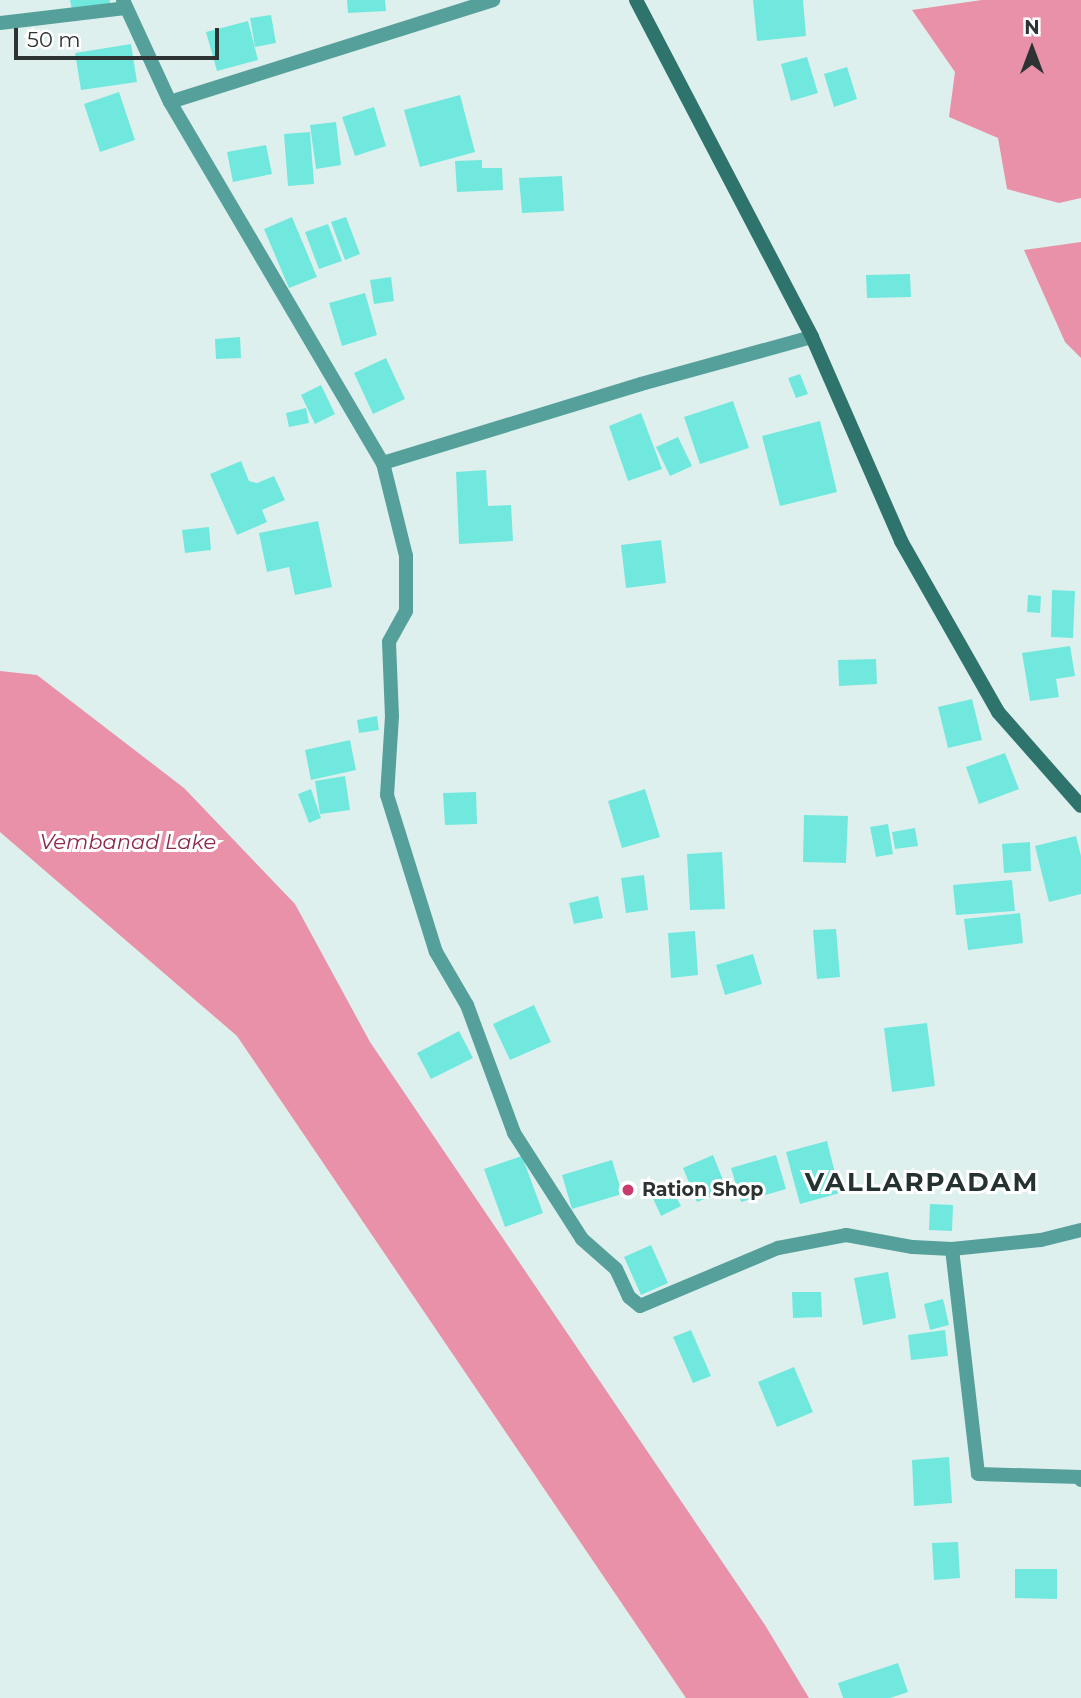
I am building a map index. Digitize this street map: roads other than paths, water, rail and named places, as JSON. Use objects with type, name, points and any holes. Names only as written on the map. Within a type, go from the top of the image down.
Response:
[{"type":"main road","points":[[636,0],[812,337],[901,541],[998,712],[1081,806]]},
{"type":"street","points":[[170,102],[494,0]]},
{"type":"street","points":[[0,23],[124,4],[170,102],[383,463],[406,556],[406,611],[389,642],[392,716],[387,795],[436,952],[467,1005],[514,1133],[582,1239],[616,1269],[629,1297],[640,1306],[778,1248],[846,1235],[913,1247],[952,1249],[1041,1240],[1081,1230]]},
{"type":"street","points":[[383,463],[641,384],[812,337]]},
{"type":"street","points":[[952,1249],[978,1474],[1081,1478]]},
{"type":"water","points":[[982,0],[1081,0],[1081,198],[1059,203],[1007,189],[998,138],[949,117],[955,72],[912,10]]},
{"type":"water","points":[[1081,242],[1081,358],[1065,342],[1024,250]]},
{"type":"water","name":"Vembanad Lake","points":[[0,671],[37,675],[184,788],[295,904],[370,1042],[765,1625],[809,1698],[686,1698],[237,1036],[0,832]]},
{"type":"place","name":"Ration Shop","points":[[628,1190]]},
{"type":"district","name":"VALLARPADAM","points":[[922,1183]]}]
